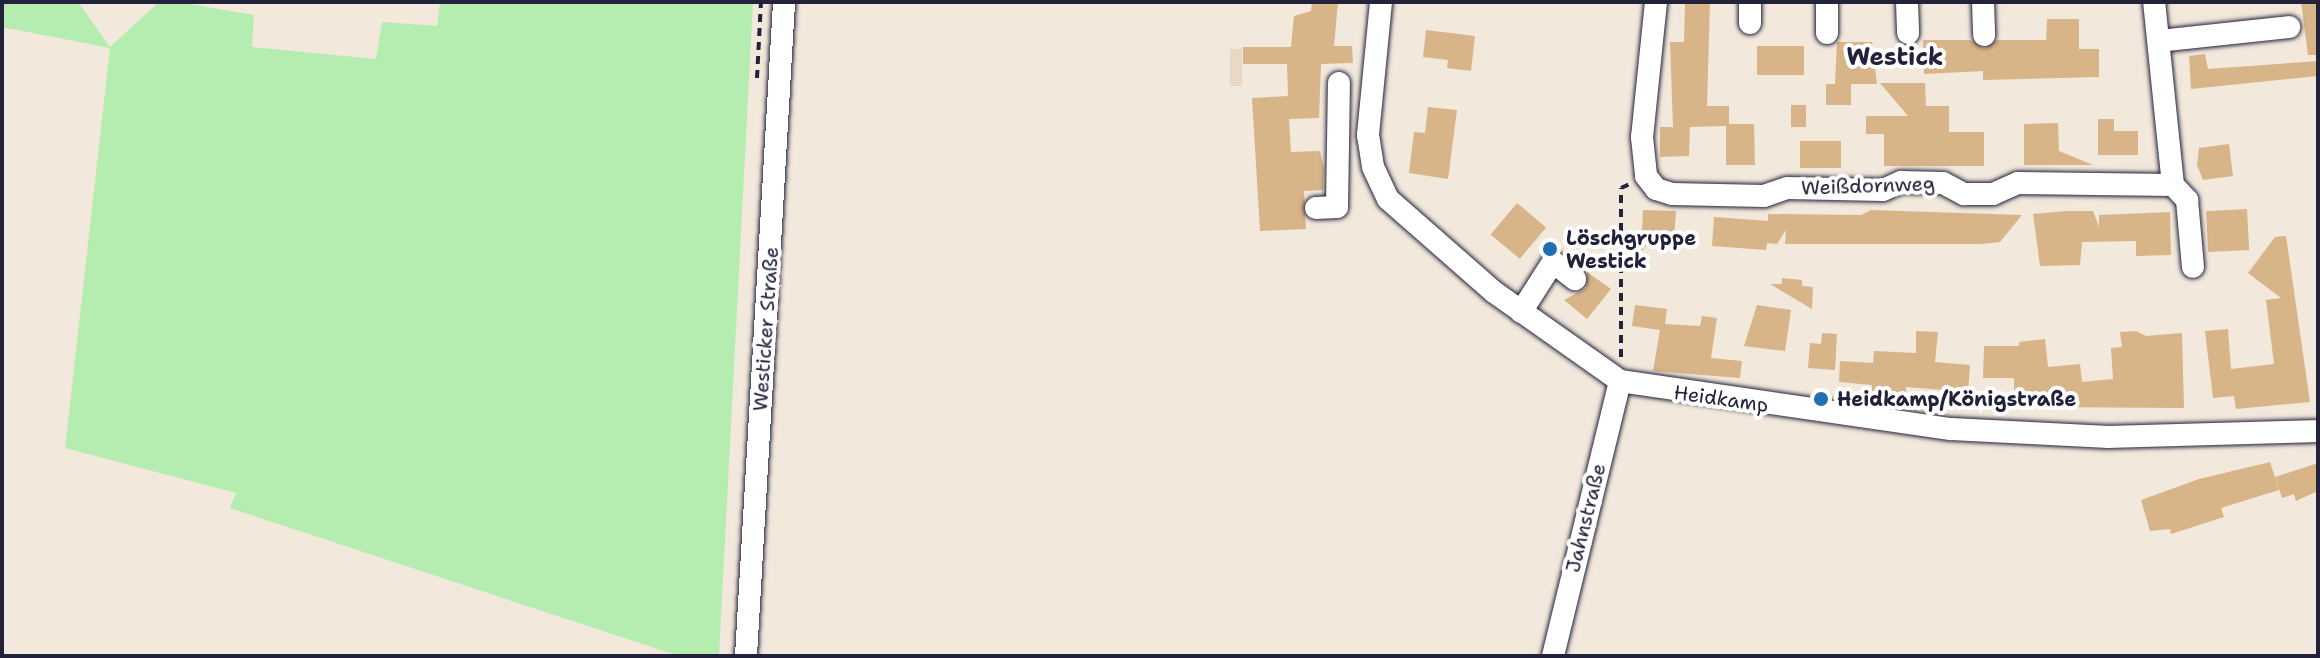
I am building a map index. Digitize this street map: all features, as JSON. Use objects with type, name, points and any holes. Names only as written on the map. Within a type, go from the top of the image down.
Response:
[{"type":"street","name":"Westicker Straße","points":[[746,656],[784,2]]},
{"type":"street","name":"Heidkamp","points":[[1381,2],[1368,135],[1373,167],[1388,199],[1521,312],[1620,381],[1951,429],[2109,437],[2318,431]]},
{"type":"street","points":[[1646,176],[1642,137],[1656,2]]},
{"type":"street","points":[[1827,2],[1827,33]]},
{"type":"street","points":[[1907,2],[1908,33]]},
{"type":"street","points":[[1983,2],[1984,35]]},
{"type":"street","points":[[2154,2],[2173,185],[2187,200],[2193,267]]},
{"type":"street","points":[[2159,41],[2289,27]]},
{"type":"street","points":[[1316,208],[1337,207],[1339,83]]},
{"type":"street","points":[[1336,136],[1368,135]]},
{"type":"street","name":"Weißdornweg","points":[[1646,176],[1656,189],[1672,194],[1764,196],[1787,188],[1883,190],[1901,182],[1943,183],[1964,194],[1993,194],[2018,183],[2173,185]]},
{"type":"street","points":[[1521,312],[1553,262],[1575,279]]},
{"type":"street","name":"Jahnstraße","points":[[1553,656],[1620,381]]},
{"type":"path","points":[[1620,381],[1621,188],[1646,176]]},
{"type":"shaded area","points":[[1230,49],[1242,49],[1242,86],[1230,86]]},
{"type":"green space","points":[[2,2],[78,2],[110,47],[159,2],[179,2],[254,15],[252,47],[376,59],[382,22],[437,26],[440,2],[753,2],[719,656],[679,656],[230,508],[236,493],[65,448],[110,48],[2,27]]},
{"type":"building","points":[[1312,2],[1338,2],[1334,46],[1352,46],[1353,63],[1321,64],[1319,118],[1289,119],[1291,152],[1320,151],[1324,169],[1323,190],[1304,191],[1306,229],[1260,231],[1252,98],[1288,96],[1287,64],[1243,64],[1243,47],[1291,47],[1294,16],[1311,11]]},
{"type":"building","points":[[1685,2],[1710,2],[1707,106],[1729,106],[1729,124],[1754,124],[1755,165],[1726,165],[1726,126],[1690,127],[1689,156],[1660,157],[1660,127],[1673,127],[1670,42],[1684,42]]},
{"type":"building","points":[[2301,2],[2318,2],[2318,55],[2308,55]]},
{"type":"building","points":[[2047,19],[2079,19],[2079,49],[2099,49],[2099,77],[1983,80],[1983,71],[1924,74],[1923,40],[1971,40],[1984,49],[1997,40],[2046,40]]},
{"type":"building","points":[[1426,30],[1475,36],[1471,71],[1447,68],[1448,60],[1423,57]]},
{"type":"building","points":[[1837,42],[1872,42],[1877,84],[1851,84],[1851,105],[1826,105],[1826,84],[1835,84]]},
{"type":"building","points":[[1757,46],[1804,46],[1804,75],[1757,75]]},
{"type":"building","points":[[2205,54],[2208,69],[2318,61],[2318,76],[2191,89],[2189,56]]},
{"type":"building","points":[[1880,83],[1925,83],[1926,106],[1949,106],[1949,132],[1984,132],[1984,166],[1884,166],[1884,134],[1866,134],[1866,116],[1908,116]]},
{"type":"building","points":[[1791,105],[1806,105],[1806,127],[1791,127]]},
{"type":"building","points":[[1428,107],[1457,110],[1448,179],[1409,173],[1414,132],[1425,133]]},
{"type":"building","points":[[2098,119],[2114,119],[2114,131],[2138,131],[2138,155],[2098,155]]},
{"type":"building","points":[[2058,123],[2059,151],[2093,165],[2024,165],[2024,124]]},
{"type":"building","points":[[1800,141],[1841,141],[1841,168],[1800,168]]},
{"type":"building","points":[[2229,144],[2233,176],[2203,180],[2197,165],[2199,148]]},
{"type":"building","points":[[1517,203],[1546,227],[1520,259],[1491,234]]},
{"type":"building","points":[[2247,209],[2249,250],[2208,252],[2206,211]]},
{"type":"building","points":[[1643,210],[1676,211],[1674,241],[1651,239],[1641,252]]},
{"type":"building","points":[[1871,210],[2022,215],[2000,242],[1981,244],[1785,244],[1786,230],[1777,244],[1767,243],[1766,250],[1712,246],[1714,217],[1768,221],[1768,214],[1861,215]]},
{"type":"building","points":[[2093,211],[2099,227],[2099,215],[2170,212],[2171,255],[2136,256],[2136,241],[2082,242],[2080,265],[2040,266],[2033,214]]},
{"type":"building","points":[[2286,236],[2310,402],[2236,409],[2234,396],[2213,398],[2205,331],[2228,329],[2231,369],[2274,364],[2266,300],[2281,298],[2248,273],[2275,237]]},
{"type":"building","points":[[1587,272],[1611,289],[1587,319],[1564,300],[1586,288]]},
{"type":"building","points":[[1782,278],[1802,280],[1802,286],[1813,287],[1812,309],[1770,284],[1782,284]]},
{"type":"building","points":[[1635,305],[1667,309],[1665,324],[1700,326],[1702,316],[1717,318],[1711,358],[1742,361],[1740,378],[1653,371],[1660,330],[1632,326]]},
{"type":"building","points":[[1757,305],[1791,310],[1785,351],[1744,346]]},
{"type":"building","points":[[1916,331],[1938,332],[1935,362],[1970,365],[1968,392],[1906,387],[1906,398],[1871,396],[1872,385],[1839,382],[1840,361],[1873,363],[1874,351],[1916,353]]},
{"type":"building","points":[[2136,331],[2146,336],[2182,333],[2184,408],[2014,407],[2014,378],[1983,378],[1984,346],[2019,346],[2019,342],[2045,339],[2048,367],[2080,364],[2082,382],[2113,379],[2111,348],[2122,347],[2120,332]]},
{"type":"building","points":[[1822,333],[1837,334],[1835,370],[1808,368],[1810,343],[1821,344]]},
{"type":"building","points":[[2270,462],[2279,490],[2221,508],[2224,517],[2171,534],[2170,529],[2150,531],[2141,500],[2199,479]]},
{"type":"building","points":[[2318,463],[2318,491],[2296,501],[2294,494],[2282,498],[2275,477]]},
{"type":"place","name":"Löschgruppe Westick","points":[[1550,249]]},
{"type":"place","name":"Heidkamp/Königstraße","points":[[1821,399]]},
{"type":"district","name":"Westick","points":[[1895,58]]}]
